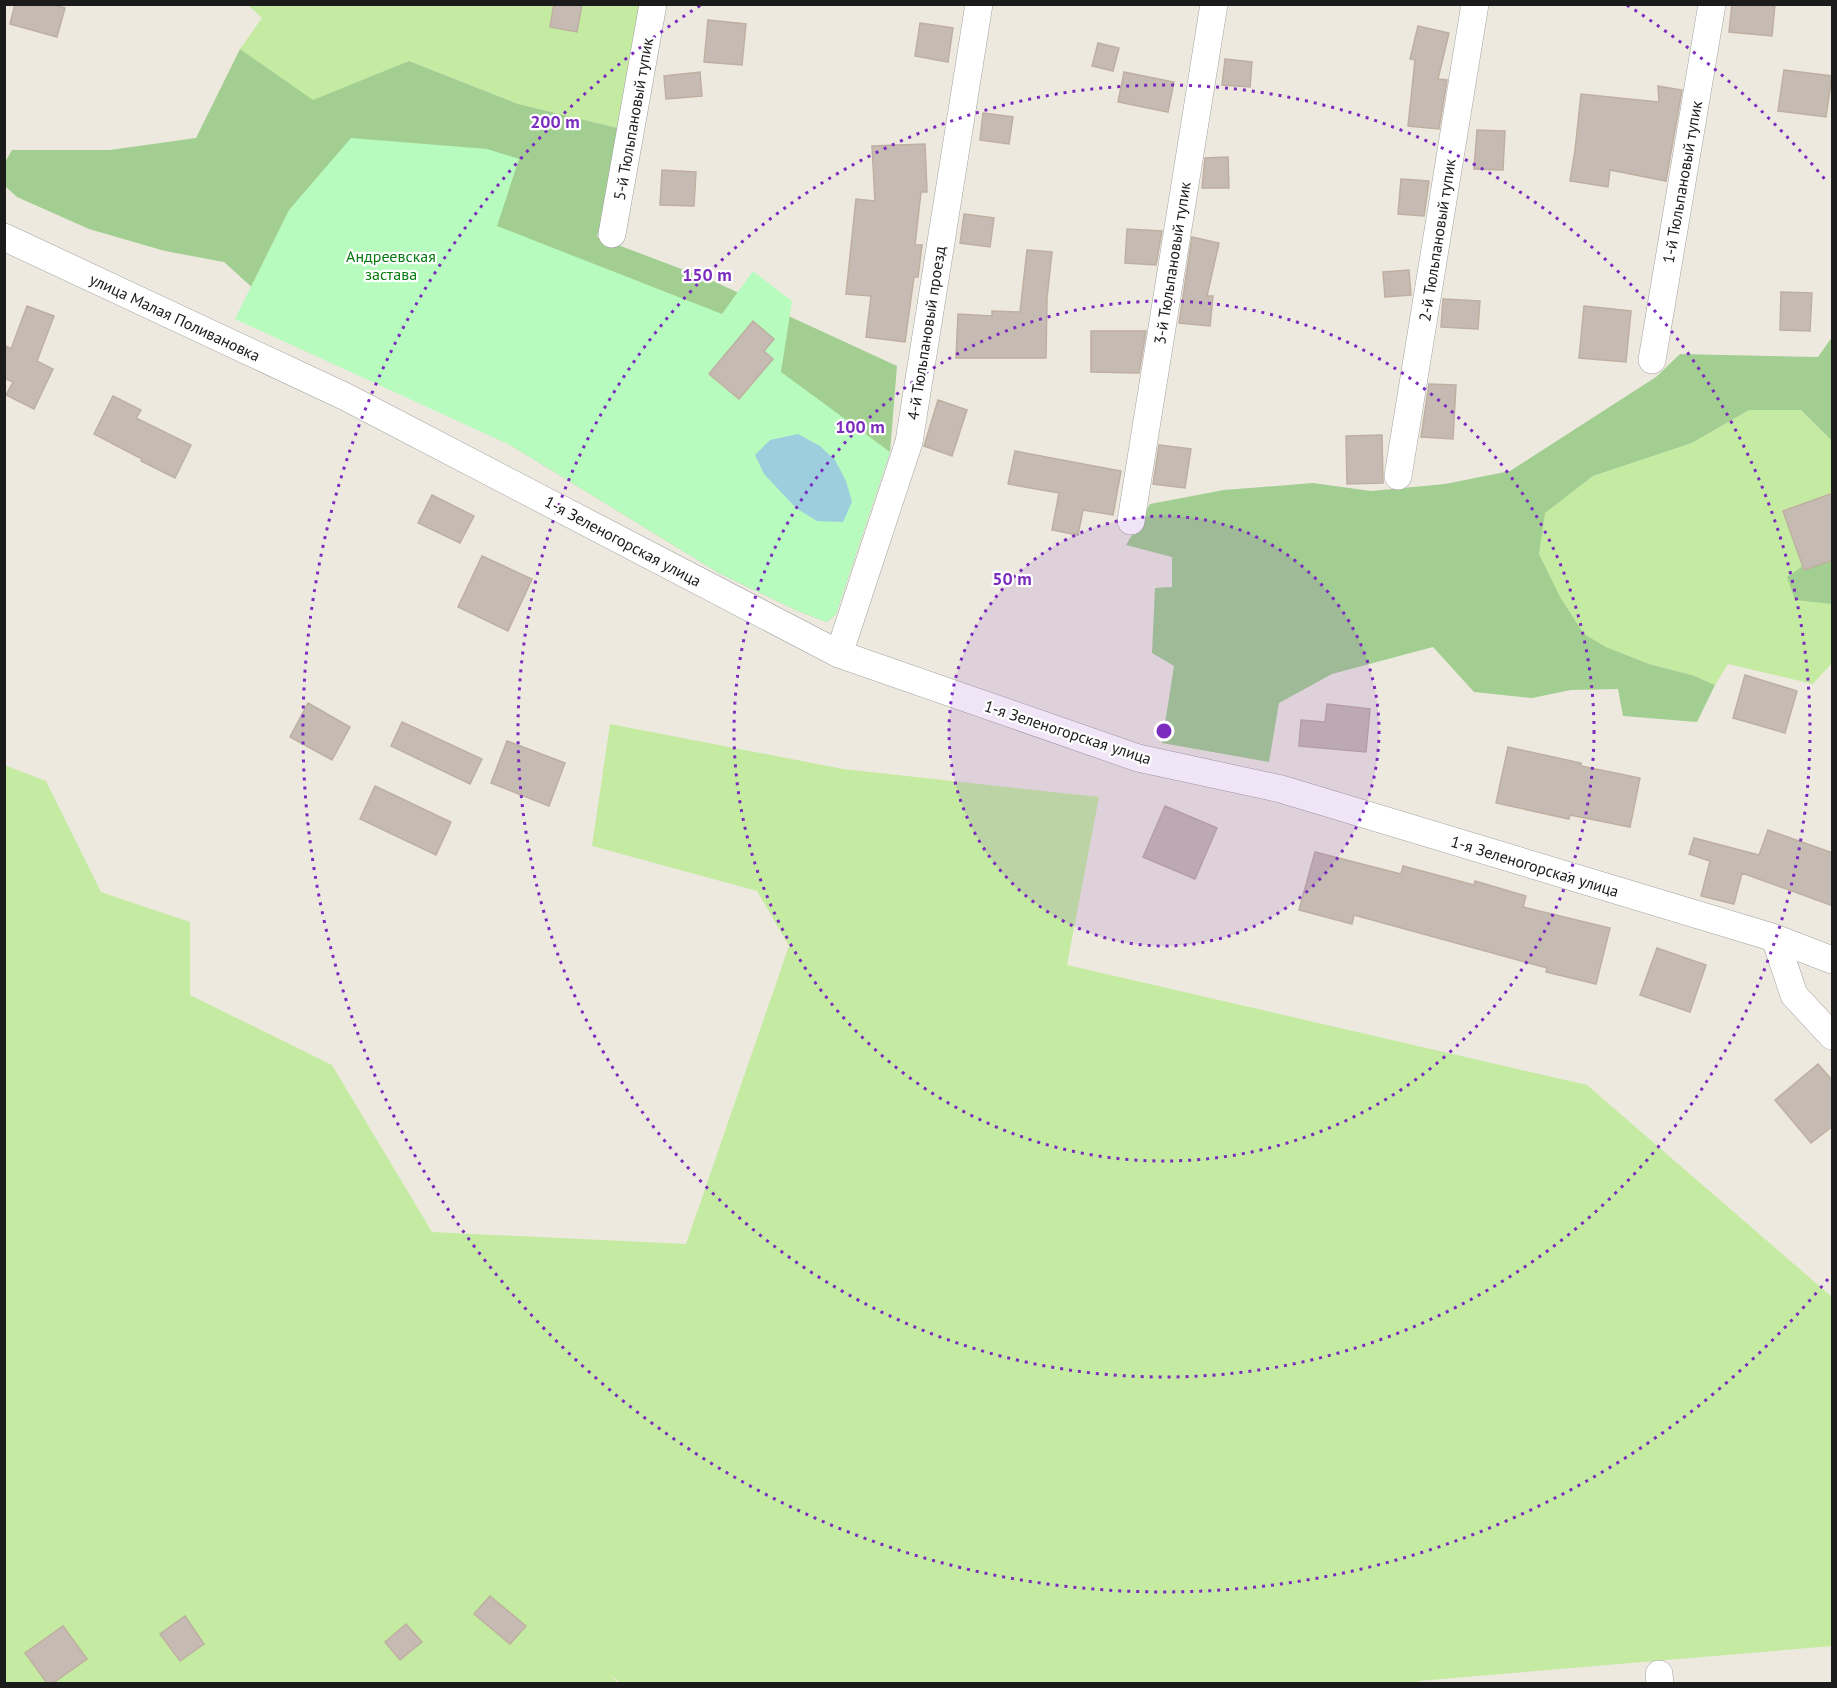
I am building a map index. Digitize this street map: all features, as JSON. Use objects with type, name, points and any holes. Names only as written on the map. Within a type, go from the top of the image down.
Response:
[{"type":"street","name":"5-й Тюльпановый тупик","points":[[612,234],[653,4]]},
{"type":"street","name":"4-й Тюльпановый проезд","points":[[839,654],[909,442],[979,4]]},
{"type":"street","name":"3-й Тюльпановый тупик","points":[[1131,521],[1214,4]]},
{"type":"street","name":"2-й Тюльпановый тупик","points":[[1398,476],[1475,4]]},
{"type":"street","name":"1-й Тюльпановый тупик","points":[[1652,360],[1712,4]]},
{"type":"street","name":"улица Малая Поливановка","points":[[4,237],[346,397]]},
{"type":"street","name":"1-я Зеленогорская улица","points":[[346,397],[839,654],[1138,758],[1281,789],[1775,938],[1833,960]]},
{"type":"street","points":[[1775,938],[1794,995],[1833,1036]]},
{"type":"green space","points":[[248,5],[650,5],[626,130],[518,104],[409,61],[313,101],[240,49],[262,18]]},
{"type":"green space","name":"Андреевская застава","points":[[240,49],[313,100],[409,61],[518,104],[626,130],[597,237],[713,281],[897,366],[890,452],[836,614],[827,622],[798,611],[719,573],[512,446],[276,309],[224,262],[165,251],[89,229],[17,197],[5,186],[5,162],[12,150],[110,150],[196,138]]},
{"type":"green space","name":"Андреевская застава","points":[[351,138],[487,149],[519,159],[497,226],[722,314],[753,271],[792,301],[781,372],[890,452],[836,614],[827,622],[798,611],[719,573],[512,446],[235,319],[289,210]]},
{"type":"green space","points":[[1832,337],[1832,441],[1801,410],[1749,410],[1692,443],[1593,476],[1545,513],[1539,554],[1560,597],[1584,634],[1606,647],[1649,664],[1692,675],[1715,685],[1697,722],[1623,716],[1618,689],[1571,690],[1532,698],[1474,692],[1433,647],[1332,674],[1279,703],[1269,762],[1162,743],[1174,666],[1152,653],[1155,588],[1172,587],[1172,557],[1126,545],[1150,504],[1224,490],[1313,483],[1371,491],[1445,484],[1510,471],[1656,377],[1680,354],[1818,357]]},
{"type":"green space","points":[[1749,410],[1801,410],[1832,441],[1832,663],[1813,684],[1728,664],[1715,685],[1692,675],[1649,664],[1606,647],[1584,634],[1520,564],[1545,512],[1593,476],[1692,443]]},
{"type":"green space","points":[[1828,549],[1832,550],[1832,604],[1795,600],[1787,577]]},
{"type":"green space","points":[[610,724],[843,769],[1099,797],[1067,965],[1587,1085],[1832,1297],[1832,1646],[1419,1681],[1410,1684],[622,1684],[610,1675],[618,1683],[5,1683],[4,765],[46,781],[101,892],[190,922],[190,995],[332,1065],[432,1232],[686,1244],[789,946],[757,891],[592,846]]},
{"type":"water","points":[[798,434],[820,446],[835,460],[846,481],[852,502],[843,522],[817,521],[796,508],[764,474],[755,455],[770,440]]},
{"type":"building","points":[[15,4],[52,4],[65,8],[57,37],[10,24]]},
{"type":"building","points":[[554,4],[582,4],[577,32],[550,27]]},
{"type":"building","points":[[1732,4],[1775,4],[1772,36],[1729,32]]},
{"type":"building","points":[[708,20],[746,24],[742,65],[704,62]]},
{"type":"building","points":[[920,23],[953,28],[948,62],[915,56]]},
{"type":"building","points":[[1418,26],[1449,33],[1438,79],[1447,80],[1439,129],[1408,126],[1415,60],[1410,59]]},
{"type":"building","points":[[1098,43],[1119,48],[1113,71],[1092,66]]},
{"type":"building","points":[[1225,59],[1252,62],[1250,87],[1222,85]]},
{"type":"building","points":[[1784,70],[1832,76],[1826,117],[1778,111]]},
{"type":"building","points":[[700,72],[702,96],[666,99],[664,76]]},
{"type":"building","points":[[1124,72],[1174,82],[1168,112],[1118,102]]},
{"type":"building","points":[[1658,86],[1682,90],[1666,181],[1610,170],[1608,187],[1570,181],[1581,94],[1659,102]]},
{"type":"building","points":[[983,113],[1013,117],[1009,144],[980,140]]},
{"type":"building","points":[[1477,130],[1505,131],[1503,170],[1474,169]]},
{"type":"building","points":[[925,144],[927,192],[921,192],[915,245],[922,245],[918,277],[914,277],[905,342],[866,337],[871,296],[846,294],[856,199],[875,201],[872,146]]},
{"type":"building","points":[[1228,157],[1229,188],[1202,188],[1205,158]]},
{"type":"building","points":[[662,170],[696,172],[694,206],[660,205]]},
{"type":"building","points":[[1401,179],[1429,181],[1424,216],[1398,214]]},
{"type":"building","points":[[964,214],[994,218],[990,247],[960,243]]},
{"type":"building","points":[[1127,229],[1162,231],[1156,265],[1125,263]]},
{"type":"building","points":[[1192,237],[1219,243],[1207,296],[1213,296],[1210,326],[1179,323]]},
{"type":"building","points":[[1027,250],[1052,252],[1047,298],[1046,358],[956,358],[958,314],[992,316],[992,311],[1020,312]]},
{"type":"building","points":[[1409,270],[1411,295],[1385,297],[1383,272]]},
{"type":"building","points":[[1781,292],[1812,293],[1810,331],[1780,330]]},
{"type":"building","points":[[1443,299],[1480,301],[1478,329],[1441,327]]},
{"type":"building","points":[[27,306],[54,316],[37,361],[53,369],[34,409],[6,395],[13,382],[4,378],[4,345],[11,349]]},
{"type":"building","points":[[1584,306],[1631,311],[1626,362],[1579,358]]},
{"type":"building","points":[[753,321],[774,339],[764,351],[773,359],[739,399],[709,374]]},
{"type":"building","points":[[1091,331],[1146,331],[1139,373],[1091,372]]},
{"type":"building","points":[[1429,384],[1456,385],[1453,439],[1421,437]]},
{"type":"building","points":[[113,396],[141,410],[136,418],[191,445],[175,478],[94,434]]},
{"type":"building","points":[[938,400],[967,410],[952,456],[924,446]]},
{"type":"building","points":[[1382,435],[1383,483],[1347,484],[1346,436]]},
{"type":"building","points":[[1159,445],[1191,449],[1185,488],[1153,484]]},
{"type":"building","points":[[1015,451],[1121,471],[1113,515],[1083,510],[1078,535],[1052,530],[1059,493],[1008,484]]},
{"type":"building","points":[[1833,493],[1833,560],[1804,570],[1783,511]]},
{"type":"building","points":[[432,495],[474,516],[460,543],[418,523]]},
{"type":"building","points":[[482,556],[532,579],[508,631],[458,607]]},
{"type":"building","points":[[1745,675],[1797,691],[1785,733],[1733,718]]},
{"type":"building","points":[[308,703],[350,727],[332,760],[290,737]]},
{"type":"building","points":[[1327,704],[1370,709],[1366,752],[1299,746],[1301,720],[1325,722]]},
{"type":"building","points":[[402,722],[482,759],[470,784],[391,746]]},
{"type":"building","points":[[507,741],[565,763],[549,806],[491,783]]},
{"type":"building","points":[[1508,747],[1581,763],[1581,766],[1640,778],[1630,827],[1570,815],[1569,819],[1496,803]]},
{"type":"building","points":[[375,786],[451,822],[436,855],[360,819]]},
{"type":"building","points":[[1165,806],[1217,828],[1195,879],[1143,857]]},
{"type":"building","points":[[1768,830],[1833,853],[1833,906],[1742,873],[1734,904],[1701,896],[1710,861],[1689,854],[1694,838],[1759,855]]},
{"type":"building","points":[[1315,852],[1401,874],[1403,866],[1474,885],[1475,881],[1526,896],[1523,907],[1610,928],[1596,984],[1546,972],[1547,968],[1354,915],[1352,924],[1299,910]]},
{"type":"building","points":[[1657,948],[1706,965],[1690,1012],[1640,995]]},
{"type":"building","points":[[1818,1064],[1833,1081],[1833,1126],[1811,1143],[1775,1100]]},
{"type":"building","points":[[490,1596],[526,1626],[510,1644],[474,1614]]},
{"type":"building","points":[[185,1616],[204,1644],[180,1661],[160,1634]]},
{"type":"building","points":[[406,1624],[422,1642],[400,1660],[385,1642]]},
{"type":"building","points":[[63,1626],[87,1659],[53,1683],[47,1683],[25,1653]]}]
